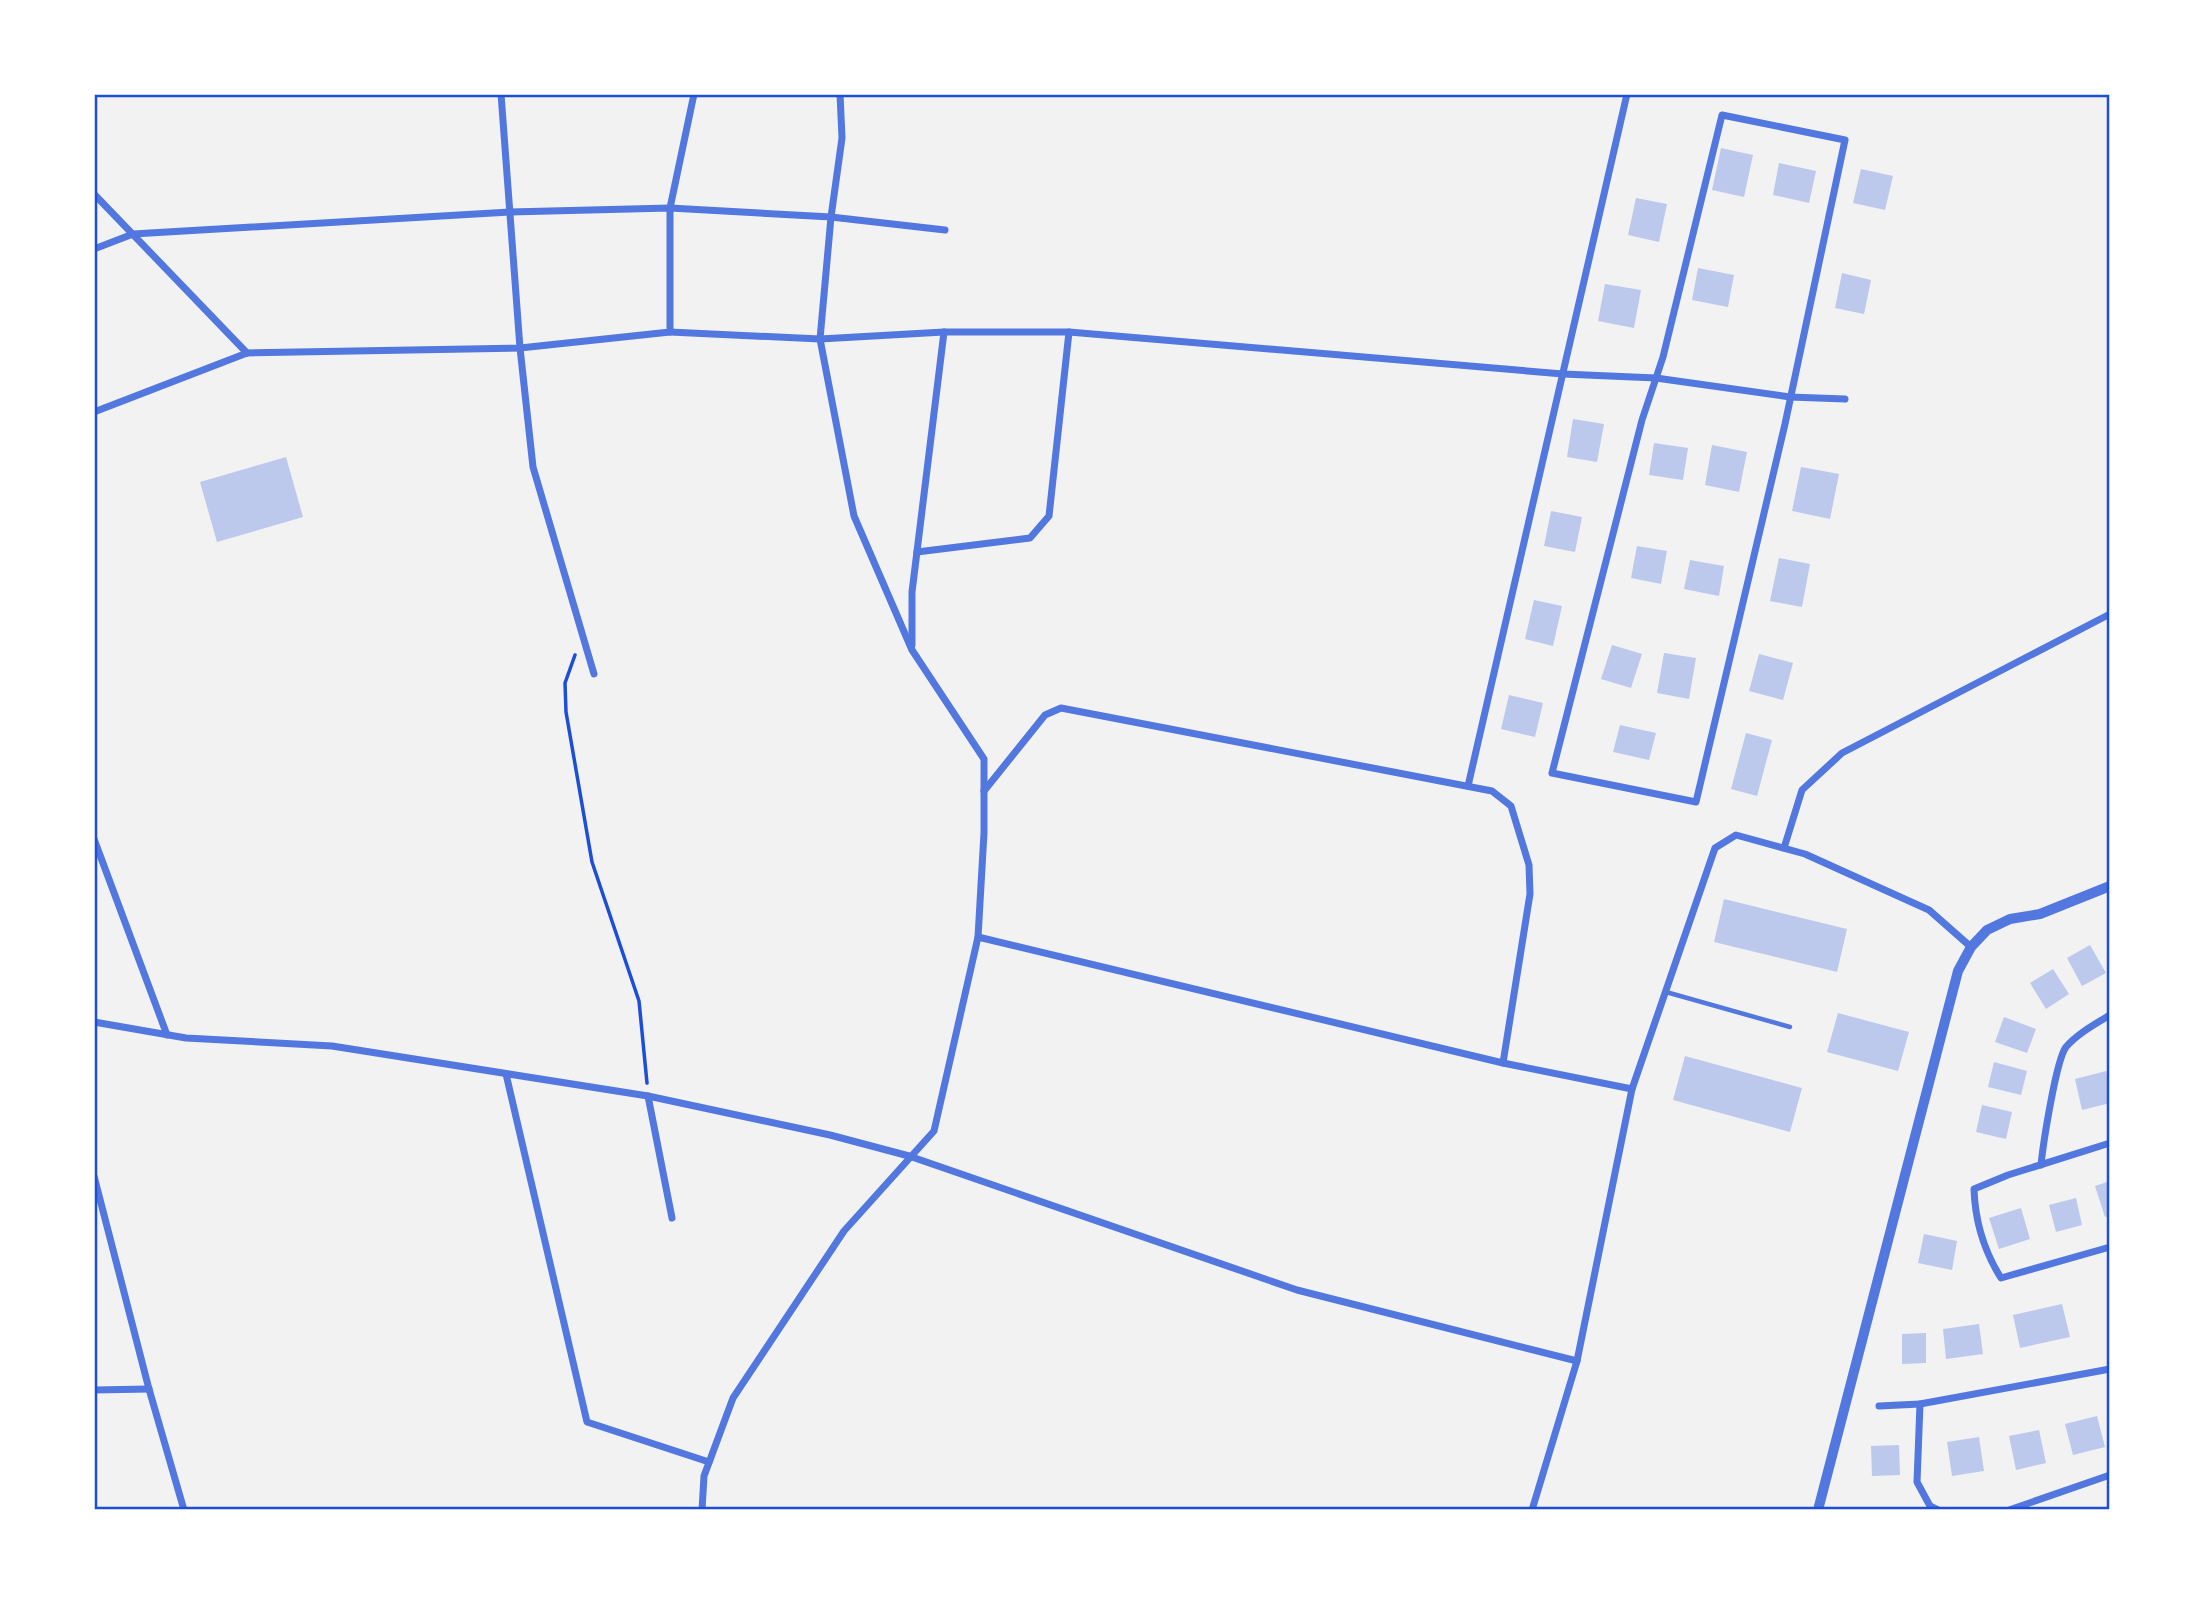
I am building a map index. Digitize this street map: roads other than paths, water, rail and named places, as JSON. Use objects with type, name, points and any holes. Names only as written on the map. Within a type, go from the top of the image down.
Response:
[{"type":"street","points":[[500,94],[520,348],[533,467],[594,674]]},
{"type":"street","points":[[670,332],[670,208],[694,94]]},
{"type":"street","points":[[702,1510],[704,1476],[733,1398],[844,1231],[934,1131],[978,937],[984,833],[984,759],[912,650],[854,516],[820,339],[831,217],[842,138],[840,94]]},
{"type":"street","points":[[1468,786],[1627,94]]},
{"type":"street","points":[[1722,115],[1845,140],[1790,397],[1696,802],[1552,772],[1642,420],[1656,378],[1722,115]]},
{"type":"street","points":[[94,194],[247,353]]},
{"type":"street","points":[[94,249],[133,234],[510,212],[670,208],[831,217],[945,230]]},
{"type":"street","points":[[94,412],[247,353],[520,348],[670,332],[820,339],[944,332],[1069,332],[1563,374],[1656,378],[1790,397],[1845,399]]},
{"type":"street","points":[[912,650],[912,592],[944,332]]},
{"type":"street","points":[[917,552],[1031,538],[1048,516],[1069,332]]},
{"type":"street","points":[[1784,848],[1801,790],[1842,753],[2109,614]]},
{"type":"street","points":[[984,791],[1045,715],[1061,708],[1492,791],[1511,806],[1528,865],[1530,894],[1503,1062]]},
{"type":"street","points":[[1532,1510],[1577,1361],[1632,1089],[1714,848],[1736,835],[1805,854],[1929,910],[1971,947]]},
{"type":"street","points":[[94,839],[167,1035]]},
{"type":"street","points":[[1818,1510],[1958,971],[1971,947],[1987,930],[2010,919],[2040,914],[2109,886]]},
{"type":"street","points":[[978,937],[1503,1062],[1632,1089]]},
{"type":"street","points":[[2041,1165],[2045,1132],[2064,1049],[2109,1015]]},
{"type":"street","points":[[94,1022],[167,1035],[331,1046],[648,1096],[830,1135],[909,1156],[1297,1290],[1577,1361]]},
{"type":"street","points":[[506,1074],[587,1422],[709,1462]]},
{"type":"street","points":[[648,1096],[672,1218]]},
{"type":"street","points":[[2109,1143],[1974,1189],[1978,1224],[1990,1260],[2001,1278],[2109,1247]]},
{"type":"street","points":[[94,1176],[149,1389],[184,1510]]},
{"type":"street","points":[[1879,1406],[1920,1404],[2109,1369]]},
{"type":"street","points":[[94,1390],[149,1389]]},
{"type":"street","points":[[1920,1404],[1917,1482],[1930,1506],[1938,1510]]},
{"type":"street","points":[[2009,1510],[2109,1475]]},
{"type":"lane","points":[[1665,992],[1790,1027]]}]
